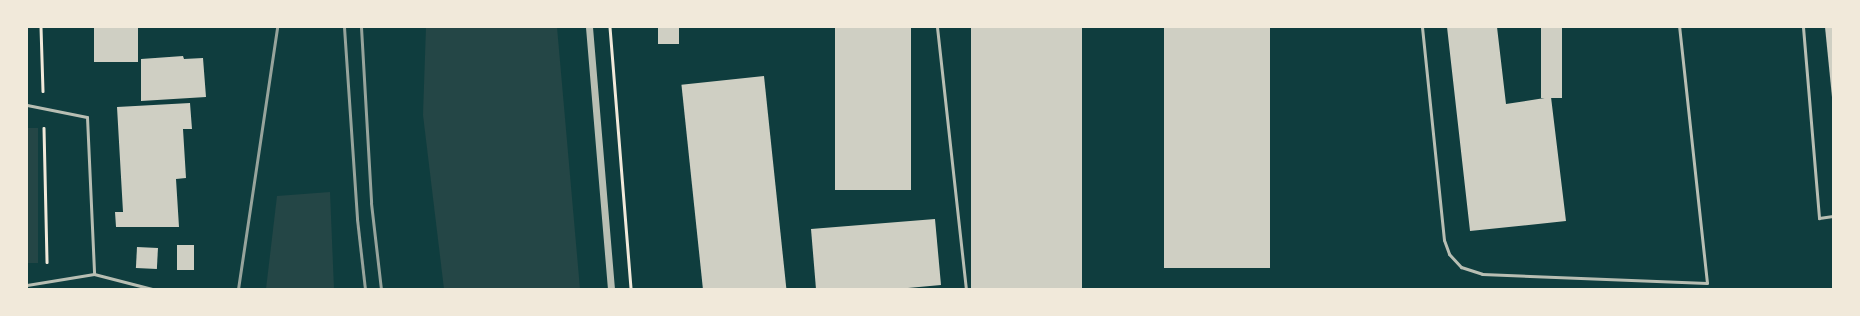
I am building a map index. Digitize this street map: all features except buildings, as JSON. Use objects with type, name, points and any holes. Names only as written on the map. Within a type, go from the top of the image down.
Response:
[{"type":"street","points":[[589,27],[611,289]]},
{"type":"lane","points":[[937,27],[966,289]]},
{"type":"lane","points":[[1422,27],[1444,240],[1449,254],[1461,267],[1482,274],[1707,283],[1679,27]]},
{"type":"lane","points":[[1803,27],[1819,218],[1833,216]]},
{"type":"lane","points":[[27,105],[87,117],[94,274]]},
{"type":"lane","points":[[27,286],[94,274],[152,289]]},
{"type":"path","points":[[41,27],[43,92]]},
{"type":"path","points":[[610,27],[631,289]]},
{"type":"path","points":[[44,128],[47,262]]},
{"type":"shaded area","points":[[426,27],[557,27],[580,289],[444,289],[423,115]]},
{"type":"shaded area","points":[[27,128],[38,128],[38,263],[27,263]]},
{"type":"shaded area","points":[[330,192],[334,289],[266,289],[277,196]]},
{"type":"railway","points":[[238,289],[277,27]]},
{"type":"railway","points":[[344,27],[357,219],[365,289]]},
{"type":"railway","points":[[361,27],[371,203],[381,289]]}]
